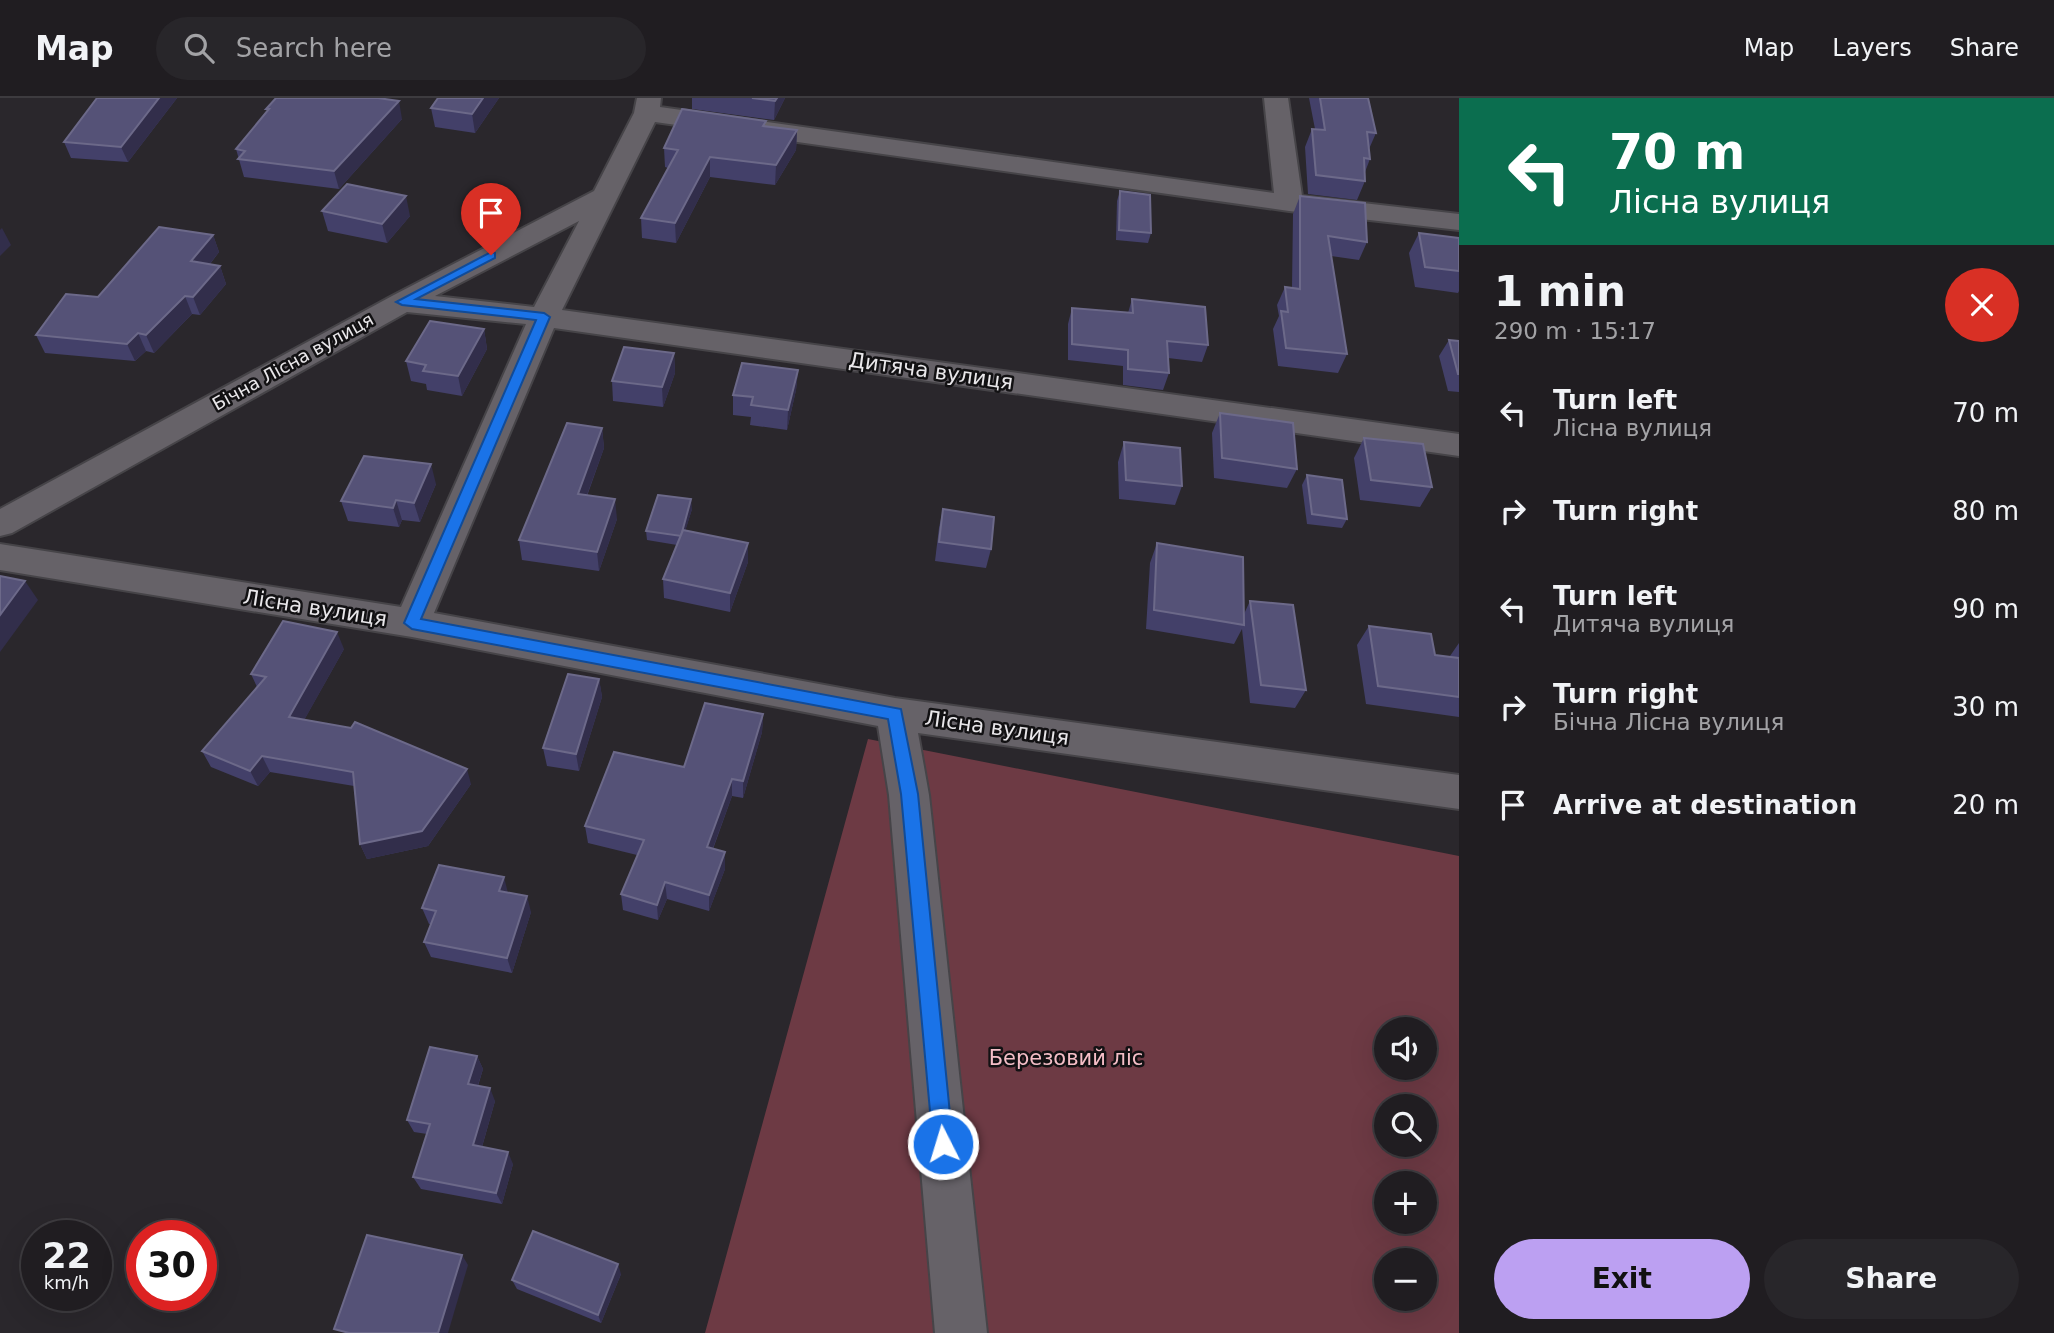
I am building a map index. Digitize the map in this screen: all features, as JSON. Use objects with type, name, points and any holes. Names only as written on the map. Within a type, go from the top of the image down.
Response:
[{"type":"street","points":[[1276,98],[1289,203]]},
{"type":"street","points":[[412,623],[544,317],[648,106],[1289,203],[1459,222]]},
{"type":"street","name":"Бічна Лісна вулиця","points":[[0,524],[402,302],[603,197]]},
{"type":"street","name":"Дитяча вулиця","points":[[402,302],[544,317],[1459,445]]},
{"type":"street","name":"Лісна вулиця","points":[[0,557],[412,623],[895,714],[1459,792]]},
{"type":"street","points":[[895,714],[909,794],[961,1333]]},
{"type":"green space","name":"Березовий ліс","points":[[868,739],[1459,856],[1459,1333],[705,1333]]},
{"type":"building","points":[[97,98],[159,98],[121,147],[64,142]]},
{"type":"building","points":[[276,98],[378,98],[399,101],[334,171],[238,159],[245,151],[236,149]]},
{"type":"building","points":[[438,98],[483,98],[472,114],[431,108]]},
{"type":"building","points":[[752,98],[777,98],[775,101]]},
{"type":"building","points":[[1320,98],[1368,98],[1376,133],[1367,132],[1370,159],[1364,158],[1365,181],[1316,175],[1312,129],[1325,130]]},
{"type":"building","points":[[682,109],[766,121],[763,126],[797,130],[776,165],[710,157],[675,223],[641,218],[678,150],[664,148]]},
{"type":"building","points":[[347,184],[406,196],[382,224],[322,211]]},
{"type":"building","points":[[1120,191],[1150,195],[1151,233],[1119,230]]},
{"type":"building","points":[[1300,196],[1365,203],[1367,242],[1328,236],[1347,354],[1286,348],[1281,311],[1288,312],[1285,287],[1300,289]]},
{"type":"building","points":[[159,227],[213,235],[191,261],[220,266],[193,297],[185,296],[146,335],[138,333],[127,344],[36,335],[66,294],[98,297]]},
{"type":"building","points":[[1419,233],[1459,238],[1459,271],[1425,267]]},
{"type":"building","points":[[1132,299],[1205,307],[1208,345],[1167,341],[1169,373],[1128,369],[1128,350],[1072,344],[1072,308],[1133,313]]},
{"type":"building","points":[[430,321],[484,329],[458,376],[423,371],[426,365],[406,361]]},
{"type":"building","points":[[1449,340],[1459,341],[1459,374],[1458,374]]},
{"type":"building","points":[[624,347],[674,353],[662,387],[612,381]]},
{"type":"building","points":[[742,363],[798,370],[788,410],[751,405],[753,397],[733,395]]},
{"type":"building","points":[[1220,413],[1293,423],[1297,469],[1222,458]]},
{"type":"building","points":[[567,423],[602,428],[578,494],[615,499],[597,552],[519,540]]},
{"type":"building","points":[[1364,438],[1423,444],[1432,487],[1371,480]]},
{"type":"building","points":[[1124,442],[1180,448],[1182,486],[1126,480]]},
{"type":"building","points":[[364,456],[431,464],[414,503],[396,500],[393,508],[341,501]]},
{"type":"building","points":[[1307,475],[1342,480],[1347,519],[1312,514]]},
{"type":"building","points":[[658,495],[691,499],[681,536],[646,531]]},
{"type":"building","points":[[943,509],[994,517],[991,549],[939,542]]},
{"type":"building","points":[[683,530],[748,543],[730,593],[663,579]]},
{"type":"building","points":[[1157,543],[1243,557],[1244,625],[1154,610]]},
{"type":"building","points":[[0,576],[25,581],[0,615]]},
{"type":"building","points":[[1250,601],[1293,605],[1306,690],[1261,685]]},
{"type":"building","points":[[283,621],[337,632],[289,717],[351,728],[355,722],[467,769],[422,831],[360,844],[353,772],[262,756],[250,771],[202,751],[266,677],[251,674]]},
{"type":"building","points":[[1369,626],[1431,634],[1435,655],[1459,658],[1459,697],[1378,686]]},
{"type":"building","points":[[568,674],[599,679],[576,754],[543,748]]},
{"type":"building","points":[[705,703],[763,714],[743,781],[732,779],[707,847],[725,852],[709,895],[665,882],[657,905],[621,894],[644,840],[585,826],[614,752],[684,767]]},
{"type":"building","points":[[439,865],[504,877],[499,891],[527,896],[507,958],[424,942],[436,911],[422,908]]},
{"type":"building","points":[[430,1047],[477,1056],[468,1084],[490,1088],[473,1145],[508,1152],[496,1193],[413,1177],[430,1124],[407,1120]]},
{"type":"building","points":[[533,1231],[618,1264],[598,1315],[512,1280]]},
{"type":"building","points":[[367,1235],[462,1255],[438,1333],[349,1333],[334,1329]]},
{"type":"route","points":[[491,255],[402,302],[544,317],[412,623],[895,714],[909,794],[943,1144]]}]
